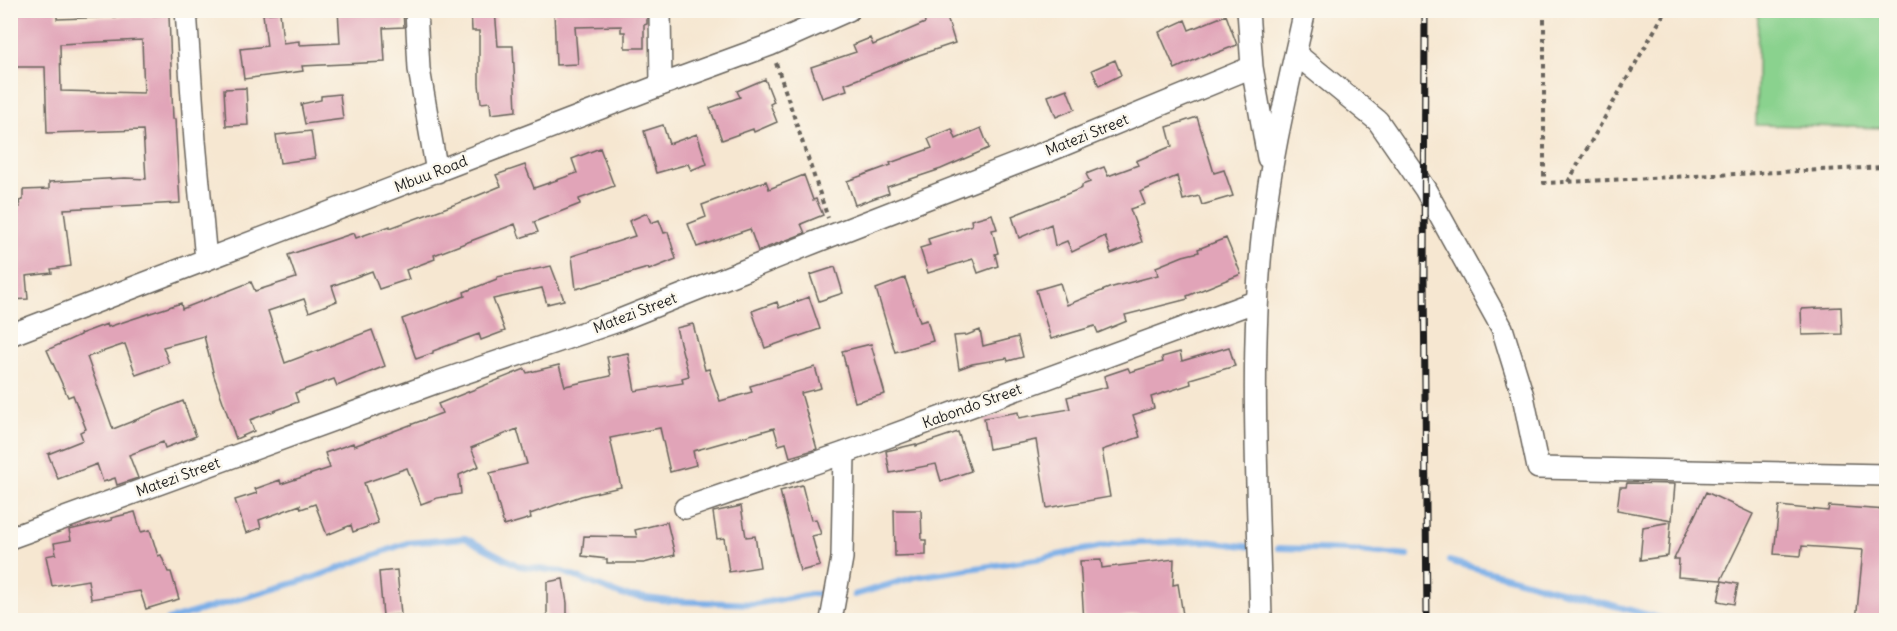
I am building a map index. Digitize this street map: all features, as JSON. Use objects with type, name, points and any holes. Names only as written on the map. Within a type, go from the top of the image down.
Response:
[{"type":"street","points":[[186,10],[206,260]]},
{"type":"street","points":[[416,10],[418,69],[437,171]]},
{"type":"street","points":[[660,10],[661,85]]},
{"type":"street","name":"Mbuu Road","points":[[10,334],[770,45],[849,10]]},
{"type":"street","points":[[1248,10],[1252,68],[1270,169]]},
{"type":"street","points":[[1261,621],[1257,301],[1270,169],[1305,10]]},
{"type":"street","points":[[1296,54],[1378,120],[1425,189],[1502,328],[1523,396],[1538,468],[1887,475]]},
{"type":"street","name":"Matezi Street","points":[[10,538],[435,383],[615,322],[1054,150],[1252,68]]},
{"type":"street","name":"Kabondo Street","points":[[685,508],[844,453],[1257,301]]},
{"type":"street","points":[[831,621],[842,558],[844,453]]},
{"type":"path","points":[[1544,10],[1544,183],[1887,167]]},
{"type":"path","points":[[1568,182],[1666,10]]},
{"type":"path","points":[[770,45],[833,235]]},
{"type":"green space","points":[[1758,11],[1886,11],[1886,128],[1756,125]]},
{"type":"building","points":[[10,10],[57,10],[57,19],[169,15],[173,119],[175,119],[180,203],[64,209],[71,266],[51,269],[52,273],[26,276],[28,299],[10,300],[10,207],[20,207],[19,201],[23,200],[23,190],[49,189],[49,182],[146,179],[143,130],[47,133],[45,67],[10,67]],"holes":[[[142,40],[144,93],[61,91],[60,44]]]},
{"type":"building","points":[[338,10],[403,10],[404,27],[383,28],[385,62],[302,66],[303,71],[244,79],[240,49],[267,46],[263,14],[280,12],[283,43],[299,41],[299,45],[340,43]]},
{"type":"building","points":[[471,10],[495,10],[498,46],[513,46],[516,111],[491,114],[490,102],[481,103],[479,31],[472,31]]},
{"type":"building","points":[[554,10],[647,10],[647,24],[644,25],[644,48],[625,48],[625,32],[621,32],[621,26],[575,27],[578,64],[556,65]]},
{"type":"building","points":[[945,11],[955,43],[845,84],[847,90],[822,98],[811,67],[856,52],[853,45],[870,38],[873,45],[925,23],[924,18]]},
{"type":"building","points":[[1226,15],[1237,45],[1211,55],[1210,53],[1175,69],[1159,32],[1185,20],[1189,30]]},
{"type":"building","points":[[1115,60],[1121,75],[1099,86],[1092,70]]},
{"type":"building","points":[[765,79],[774,102],[770,104],[777,122],[754,132],[753,129],[722,140],[710,108],[740,97],[737,91]]},
{"type":"building","points":[[246,88],[248,125],[226,126],[224,89]]},
{"type":"building","points":[[1067,89],[1075,109],[1056,117],[1048,96]]},
{"type":"building","points":[[340,94],[343,119],[305,124],[301,104],[321,100],[321,96]]},
{"type":"building","points":[[1197,117],[1214,173],[1224,170],[1233,196],[1202,205],[1199,196],[1183,200],[1177,176],[1140,192],[1145,204],[1130,209],[1142,242],[1111,254],[1105,236],[1072,252],[1067,241],[1055,246],[1051,224],[1019,238],[1012,216],[1082,188],[1082,185],[1090,182],[1086,174],[1104,167],[1108,176],[1138,165],[1136,161],[1172,146],[1167,127]]},
{"type":"building","points":[[663,125],[669,144],[697,134],[707,164],[691,170],[688,164],[656,173],[644,131]]},
{"type":"building","points":[[981,128],[989,148],[941,169],[887,187],[889,193],[855,205],[847,181],[932,148],[928,139],[952,129],[956,139]]},
{"type":"building","points":[[311,131],[315,158],[280,163],[276,135]]},
{"type":"building","points":[[600,148],[614,186],[579,199],[580,204],[534,222],[538,232],[520,238],[515,224],[434,255],[435,259],[406,270],[409,279],[379,289],[372,271],[332,286],[337,301],[309,312],[304,299],[268,311],[285,363],[372,330],[385,366],[337,386],[334,379],[295,393],[298,402],[250,420],[254,431],[236,439],[214,376],[204,336],[163,347],[169,363],[136,375],[125,344],[87,357],[113,429],[183,401],[196,436],[165,448],[163,442],[129,455],[138,478],[117,485],[115,478],[103,482],[97,464],[58,479],[48,454],[83,440],[80,432],[86,429],[73,395],[68,397],[47,350],[107,324],[108,327],[181,303],[182,309],[251,282],[255,291],[296,278],[288,255],[354,233],[356,238],[390,226],[390,228],[467,200],[501,186],[496,175],[525,165],[534,188],[577,173],[572,159]]},
{"type":"building","points":[[804,175],[813,200],[816,199],[823,215],[801,224],[805,233],[758,251],[750,229],[697,247],[688,224],[706,217],[702,205],[766,181],[769,189]]},
{"type":"building","points":[[647,213],[651,223],[659,220],[664,233],[668,232],[676,259],[649,270],[648,268],[576,289],[572,256],[635,236],[629,221]]},
{"type":"building","points":[[992,214],[997,229],[992,230],[998,253],[995,254],[998,266],[978,273],[973,259],[928,273],[920,248],[930,245],[928,239],[972,225],[971,220]]},
{"type":"building","points":[[1226,238],[1241,274],[1187,296],[1188,299],[1125,315],[1127,321],[1098,333],[1095,326],[1051,339],[1036,290],[1060,283],[1067,305],[1109,288],[1158,275],[1156,267],[1199,252],[1198,249]]},
{"type":"building","points":[[551,266],[564,300],[547,304],[542,288],[493,299],[505,331],[481,340],[479,334],[416,359],[402,319],[465,296],[464,292],[497,279],[497,277]]},
{"type":"building","points":[[835,267],[843,293],[819,301],[810,275]]},
{"type":"building","points":[[905,278],[920,322],[927,320],[933,341],[895,352],[876,289]]},
{"type":"building","points":[[809,297],[820,329],[765,348],[752,311],[777,302],[779,308]]},
{"type":"building","points":[[1841,307],[1842,334],[1802,335],[1801,309]]},
{"type":"building","points":[[693,324],[705,370],[709,369],[720,401],[752,392],[750,386],[815,367],[821,388],[801,393],[817,449],[790,457],[786,443],[779,445],[774,428],[693,451],[696,465],[670,472],[660,428],[610,438],[621,487],[581,496],[530,514],[531,518],[504,526],[490,473],[527,464],[517,429],[471,448],[479,466],[459,475],[461,494],[437,498],[421,504],[407,468],[364,483],[378,523],[353,532],[351,525],[327,535],[315,504],[301,509],[300,505],[259,520],[261,528],[246,533],[235,500],[257,493],[255,489],[280,480],[281,484],[330,468],[325,453],[353,443],[354,446],[442,413],[438,404],[525,369],[527,373],[559,365],[565,386],[611,376],[607,357],[628,353],[635,391],[683,383],[682,378],[689,376],[676,328]]},
{"type":"building","points":[[980,330],[983,346],[1018,337],[1023,357],[1008,361],[1007,358],[972,364],[959,369],[954,336],[967,335]]},
{"type":"building","points":[[871,344],[885,394],[855,402],[842,351]]},
{"type":"building","points":[[1229,347],[1235,366],[1190,379],[1191,384],[1151,397],[1154,408],[1133,415],[1140,437],[1102,450],[1110,497],[1047,508],[1036,440],[989,449],[984,418],[1018,412],[1019,418],[1070,409],[1067,397],[1107,387],[1104,376],[1128,368],[1130,372],[1163,362],[1162,357],[1180,352],[1182,361]]},
{"type":"building","points":[[958,432],[971,471],[941,481],[936,464],[890,473],[886,451],[916,444],[916,446]]},
{"type":"building","points":[[1627,483],[1675,484],[1672,520],[1617,510],[1620,487],[1626,487]]},
{"type":"building","points":[[802,485],[811,520],[816,519],[821,534],[812,536],[820,566],[800,571],[780,491]]},
{"type":"building","points":[[1706,492],[1753,514],[1721,580],[1678,577],[1679,559],[1674,559]]},
{"type":"building","points":[[741,506],[746,537],[755,536],[760,567],[729,572],[724,538],[717,539],[713,512]]},
{"type":"building","points":[[1779,506],[1828,511],[1829,506],[1887,510],[1887,621],[1856,621],[1863,550],[1802,546],[1801,556],[1774,554]]},
{"type":"building","points":[[894,510],[921,510],[922,540],[926,540],[926,555],[895,556]]},
{"type":"building","points":[[135,512],[141,532],[150,530],[158,556],[161,555],[168,572],[171,572],[179,599],[146,609],[140,591],[91,599],[88,580],[52,586],[46,556],[56,554],[54,543],[71,540],[69,530]]},
{"type":"building","points":[[667,522],[675,555],[644,563],[607,563],[607,559],[582,556],[584,536],[637,537],[635,530]]},
{"type":"building","points":[[1671,522],[1668,556],[1640,560],[1643,527]]},
{"type":"building","points":[[1174,559],[1173,585],[1178,584],[1184,621],[1140,621],[1139,614],[1106,618],[1106,621],[1084,621],[1080,561],[1101,560],[1102,568]]},
{"type":"building","points":[[397,570],[401,615],[383,616],[379,572]]},
{"type":"building","points":[[563,579],[567,621],[547,621],[547,582]]},
{"type":"building","points":[[1722,581],[1738,584],[1734,604],[1718,601]]},
{"type":"waterway","points":[[168,620],[315,577],[407,543],[465,538],[519,566],[563,572],[622,595],[670,601],[755,604],[823,594]]},
{"type":"waterway","points":[[854,595],[915,577],[1043,558],[1112,544],[1205,541],[1252,547]]},
{"type":"waterway","points":[[1278,548],[1349,550],[1408,556]]},
{"type":"waterway","points":[[1449,561],[1667,620]]},
{"type":"railway","points":[[1425,10],[1424,280],[1427,620]]}]
